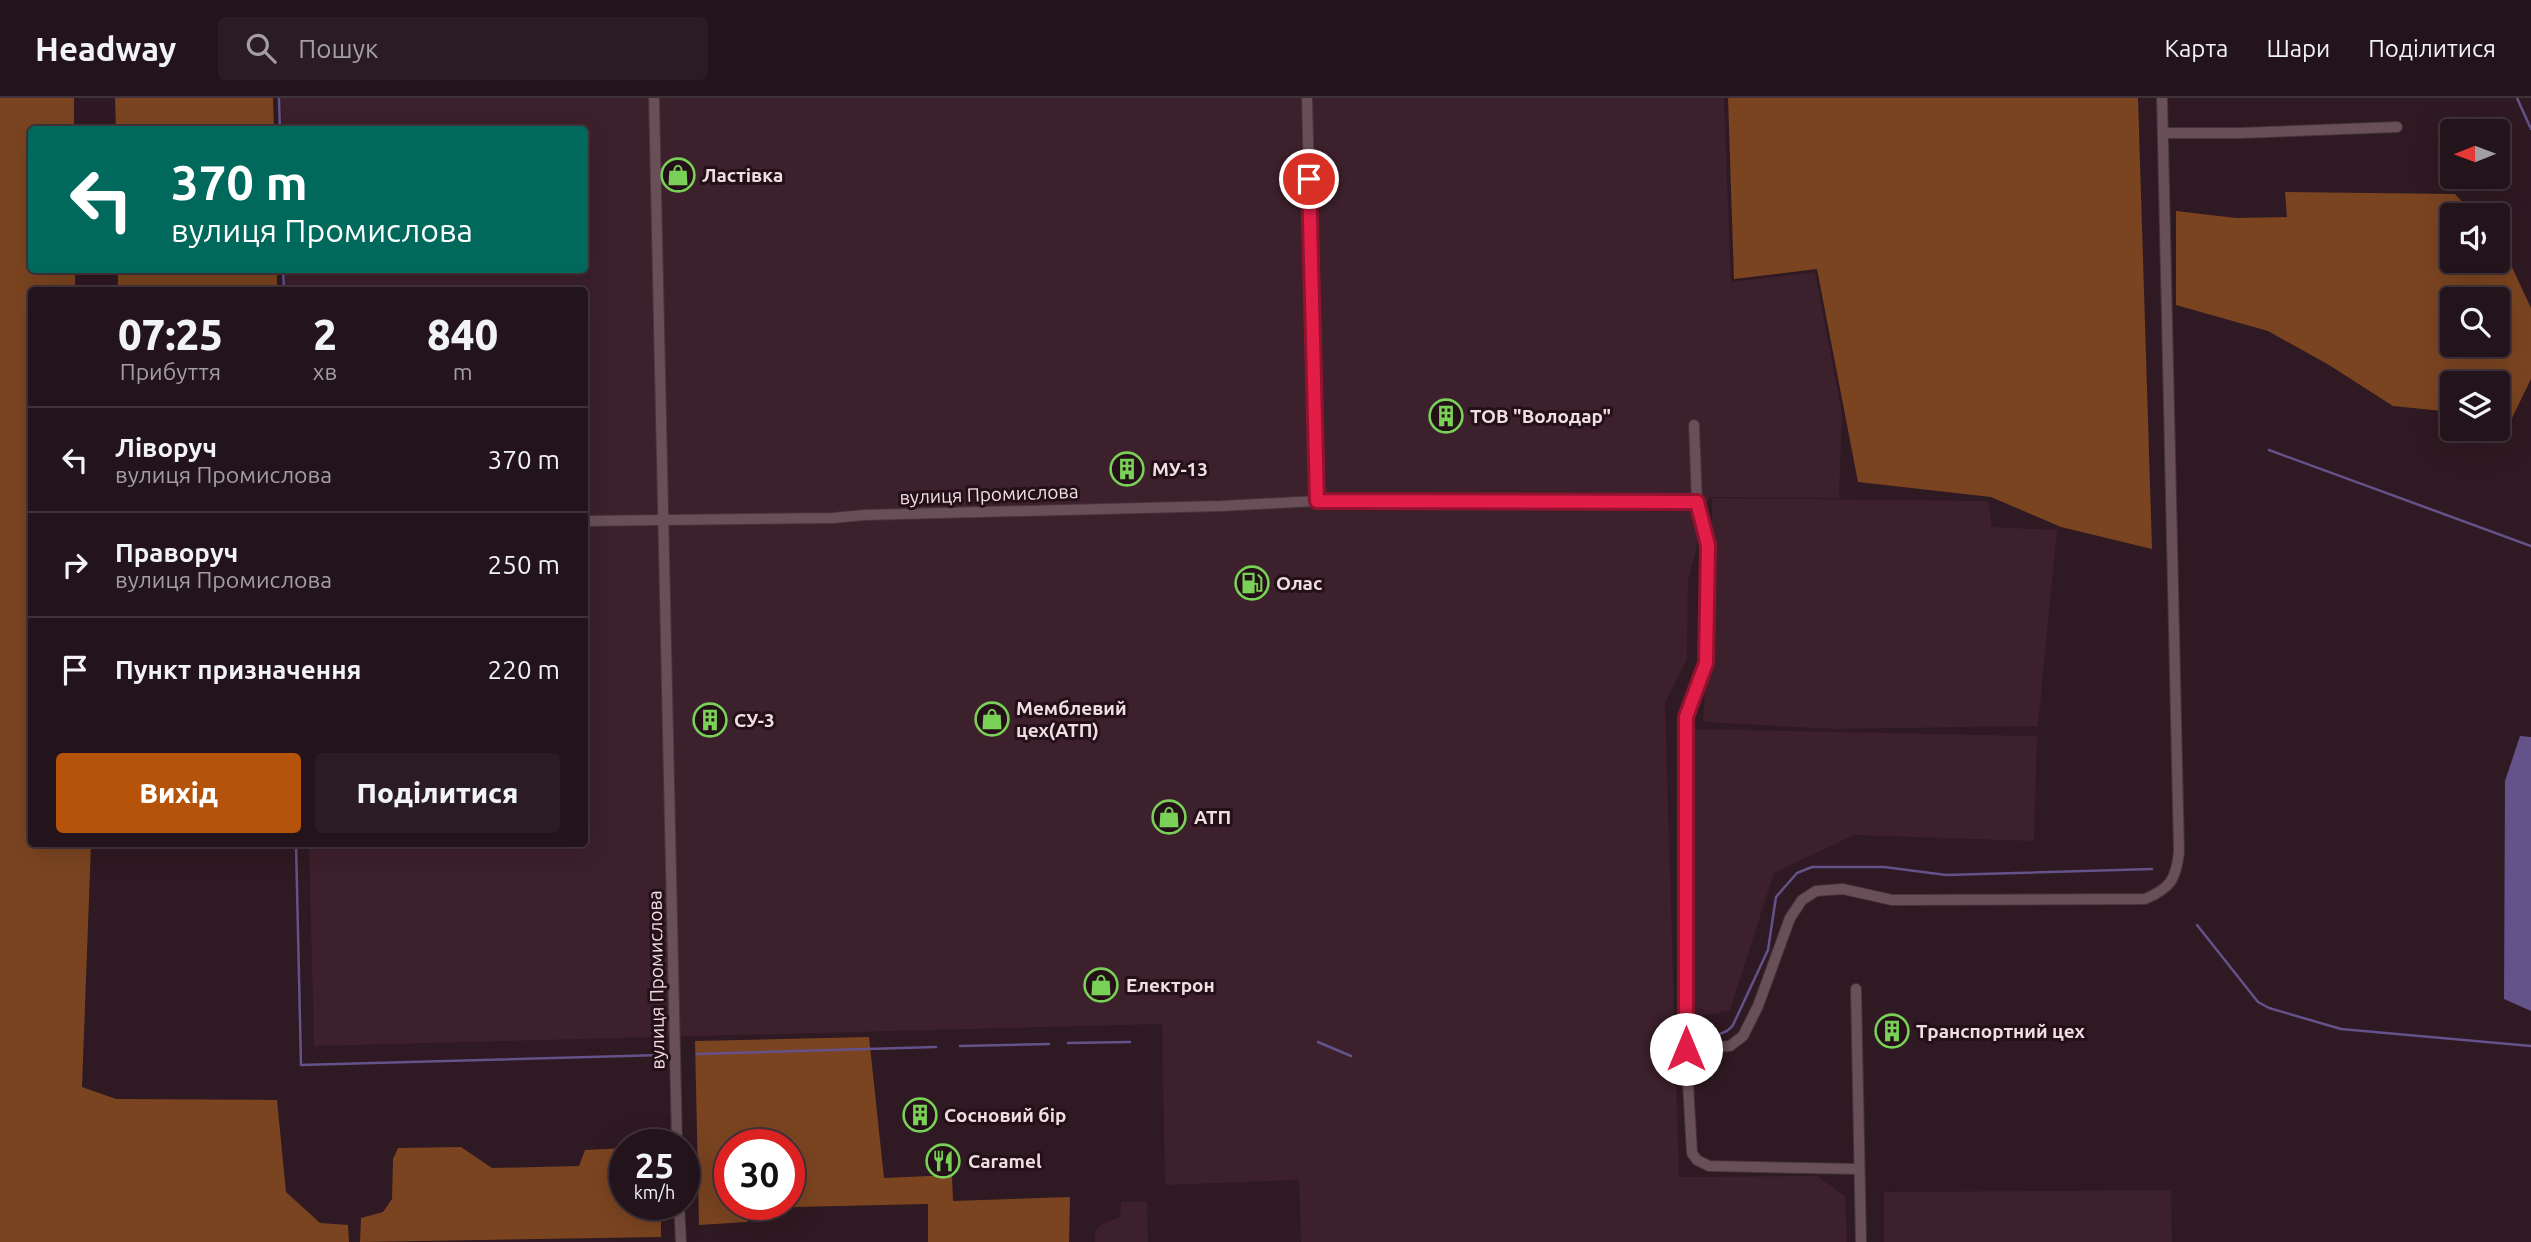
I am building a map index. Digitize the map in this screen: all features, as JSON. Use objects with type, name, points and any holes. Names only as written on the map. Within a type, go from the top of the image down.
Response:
[{"type":"street","name":"вулиця Промислова","points":[[654,98],[677,1129]]},
{"type":"street","points":[[1307,98],[1317,501]]},
{"type":"street","points":[[1686,1049],[1730,1046],[1742,1036],[1758,1006],[1790,918],[1802,900],[1816,891],[1843,890],[1892,900],[2146,899],[2168,887],[2177,872],[2179,852],[2162,98]]},
{"type":"street","points":[[2163,133],[2397,127]]},
{"type":"street","points":[[1693,425],[1697,502],[1708,545],[1706,663],[1686,717],[1686,1049],[1691,1148],[1700,1163],[1709,1166],[1860,1169]]},
{"type":"street","name":"вулиця Промислова","points":[[588,522],[833,518],[864,514],[1221,506],[1317,501],[1697,502]]},
{"type":"street","points":[[1856,989],[1861,1242]]},
{"type":"street","points":[[680,1220],[681,1242]]},
{"type":"shaded area","points":[[0,98],[74,98],[74,126],[28,126],[28,273],[75,273],[75,287],[28,287],[28,847],[91,847],[82,1087],[116,1099],[277,1100],[286,1192],[320,1223],[348,1225],[349,1242],[0,1242]]},
{"type":"shaded area","points":[[115,98],[273,98],[274,126],[116,126]]},
{"type":"shaded area","points":[[281,98],[1724,98],[1731,282],[1815,272],[1842,413],[1839,498],[1709,497],[1688,581],[1687,659],[1665,703],[1679,1177],[1817,1176],[1845,1196],[1847,1242],[1301,1242],[1299,1180],[1165,1185],[1162,1024],[314,1046],[309,847],[588,847],[588,287],[285,287],[285,273],[588,273],[588,126],[282,126]]},
{"type":"shaded area","points":[[1728,98],[2138,98],[2152,549],[2061,527],[1991,497],[1858,482],[1817,269],[1734,279]]},
{"type":"shaded area","points":[[2285,192],[2455,194],[2463,203],[2440,203],[2440,273],[2510,273],[2510,263],[2531,308],[2531,379],[2512,418],[2510,371],[2440,371],[2440,411],[2393,406],[2329,365],[2268,331],[2176,305],[2176,211],[2236,218],[2287,217]]},
{"type":"shaded area","points":[[118,273],[277,273],[277,287],[118,287]]},
{"type":"shaded area","points":[[1712,498],[1988,501],[1992,527],[2057,530],[2038,726],[1836,729],[1703,722],[1705,689],[1712,655]]},
{"type":"shaded area","points":[[1694,729],[2037,736],[2034,841],[1854,835],[1774,873],[1730,1010],[1693,1018]]},
{"type":"shaded area","points":[[2520,736],[2531,737],[2531,1011],[2504,999],[2505,781]]},
{"type":"shaded area","points":[[869,1037],[884,1178],[952,1175],[953,1201],[1070,1197],[1069,1242],[928,1242],[928,1204],[805,1207],[805,1129],[714,1129],[714,1220],[748,1220],[699,1225],[700,1129],[697,1129],[695,1041]]},
{"type":"shaded area","points":[[461,1147],[492,1168],[579,1166],[585,1150],[609,1149],[609,1220],[661,1220],[661,1237],[360,1242],[361,1218],[383,1212],[392,1199],[393,1159],[398,1148]]},
{"type":"shaded area","points":[[2171,1190],[2172,1242],[1884,1242],[1884,1192]]},
{"type":"shaded area","points":[[1121,1202],[1147,1202],[1148,1242],[1095,1242],[1095,1231],[1102,1224],[1120,1217]]},
{"type":"waterway","points":[[279,98],[280,126]]},
{"type":"waterway","points":[[2517,98],[2531,129]]},
{"type":"waterway","points":[[283,273],[284,287]]},
{"type":"waterway","points":[[2269,450],[2531,546]]},
{"type":"waterway","points":[[296,847],[301,1065],[662,1055]]},
{"type":"waterway","points":[[1703,1035],[1724,1033],[1733,1025],[1768,950],[1776,897],[1797,873],[1812,867],[1884,867],[1946,875],[2152,869]]},
{"type":"waterway","points":[[2197,925],[2258,1002],[2269,1008],[2341,1029],[2531,1046]]},
{"type":"waterway","points":[[1068,1043],[1130,1042]]},
{"type":"waterway","points":[[1318,1042],[1351,1056]]},
{"type":"waterway","points":[[960,1046],[1049,1044]]},
{"type":"waterway","points":[[697,1054],[936,1047]]},
{"type":"place","name":"Ластівка","points":[[678,175]]},
{"type":"place","name":"ТОВ \"Володар\"","points":[[1446,416]]},
{"type":"place","name":"МУ-13","points":[[1127,469]]},
{"type":"place","name":"Олас","points":[[1252,583]]},
{"type":"place","name":"Мемблевий цех(АТП)","points":[[992,719]]},
{"type":"place","name":"СУ-3","points":[[710,720]]},
{"type":"place","name":"АТП","points":[[1169,817]]},
{"type":"place","name":"Електрон","points":[[1101,985]]},
{"type":"place","name":"Транспортний цех","points":[[1892,1031]]},
{"type":"place","name":"Сосновий бір","points":[[920,1115]]},
{"type":"place","name":"Caramel","points":[[943,1161]]},
{"type":"route","points":[[1309,179],[1317,501],[1697,502],[1708,545],[1706,663],[1686,717],[1686,1049]]}]
